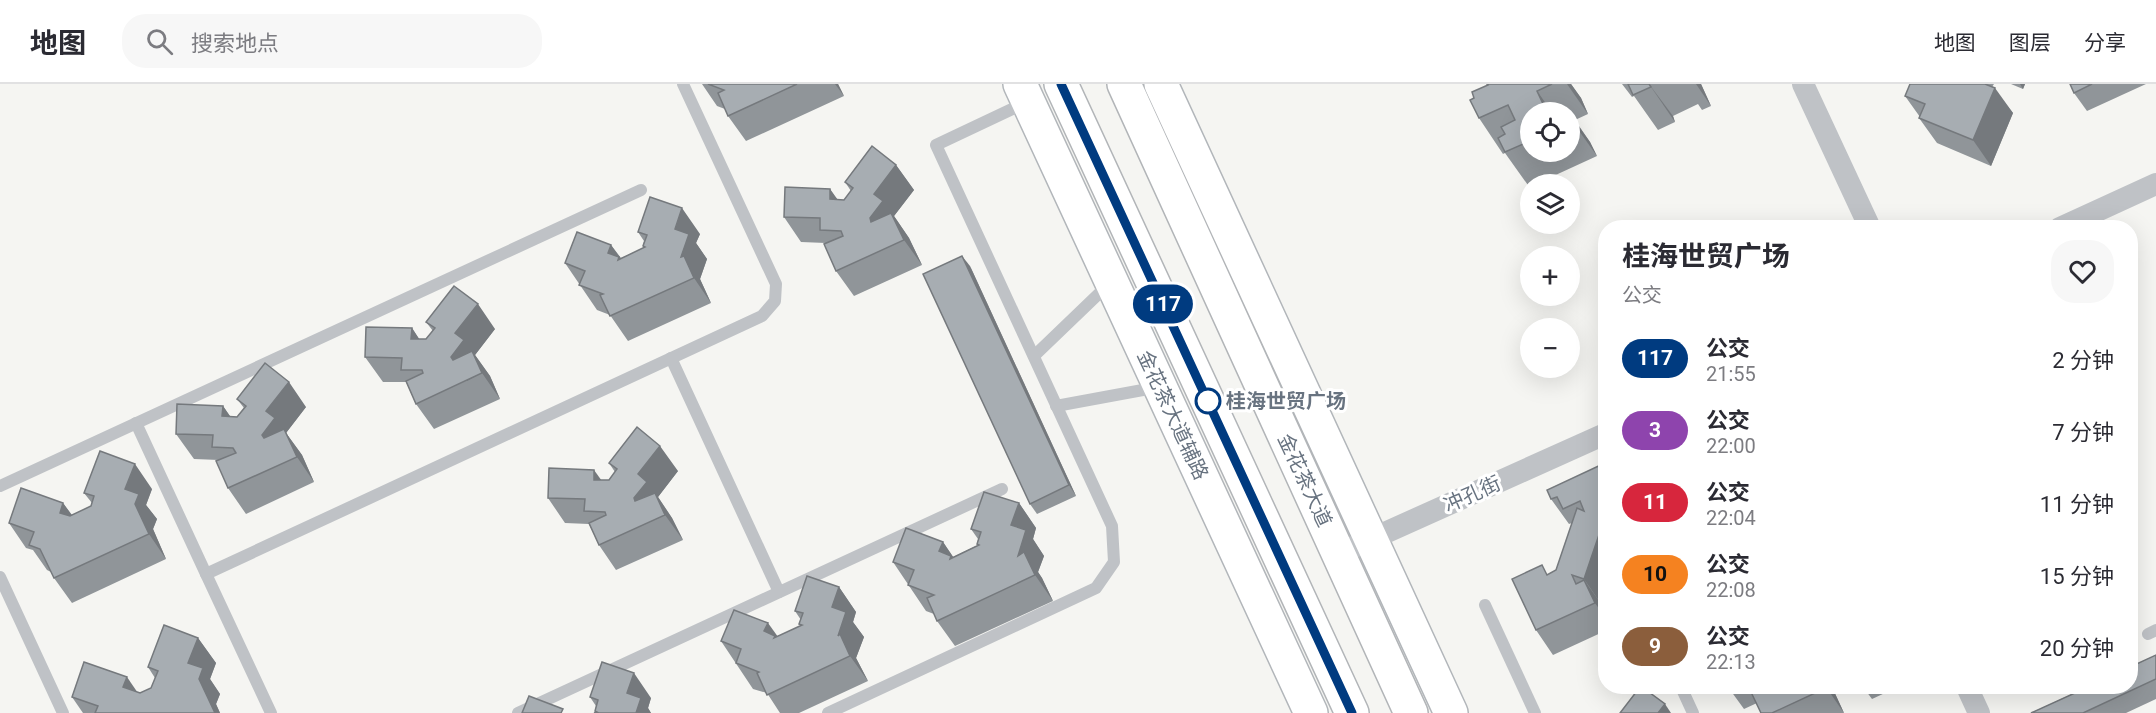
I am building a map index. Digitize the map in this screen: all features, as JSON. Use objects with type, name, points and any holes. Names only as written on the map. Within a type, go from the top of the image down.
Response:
[{"type":"main road","points":[[1061,84],[1352,713]]},
{"type":"main road","name":"金花茶大道","points":[[1124,84],[1411,713]]},
{"type":"main road","points":[[1161,84],[1451,713]]},
{"type":"main road","name":"金花茶大道辅路","points":[[1024,93],[1311,713]]},
{"type":"street","points":[[1803,84],[1866,220]]},
{"type":"street","points":[[2077,220],[2156,184]]},
{"type":"street","name":"冲孔街","points":[[1338,554],[1598,437]]},
{"type":"street","points":[[1970,694],[1979,713]]},
{"type":"lane","points":[[206,574],[762,316],[774,302],[776,284],[683,84]]},
{"type":"lane","points":[[828,713],[1096,588],[1114,562],[1112,526],[936,145],[1024,93]]},
{"type":"lane","points":[[0,486],[641,190]]},
{"type":"lane","points":[[1034,356],[1112,281]]},
{"type":"lane","points":[[671,358],[779,592]]},
{"type":"lane","points":[[1056,406],[1160,386]]},
{"type":"lane","points":[[136,423],[271,713]]},
{"type":"lane","points":[[518,713],[1002,489]]},
{"type":"lane","points":[[0,577],[63,713]]},
{"type":"lane","points":[[1485,605],[1535,713]]},
{"type":"lane","points":[[1686,694],[1694,713]]},
{"type":"building","points":[[708,84],[797,84],[728,116],[718,93],[724,90]]},
{"type":"building","points":[[1552,84],[1537,91],[1542,102],[1520,102],[1520,145],[1505,152],[1498,138],[1505,134],[1501,127],[1515,120],[1508,105],[1479,118],[1470,100],[1474,98],[1472,92],[1488,85]]},
{"type":"building","points":[[1628,84],[1649,84],[1651,87],[1633,95]]},
{"type":"building","points":[[1910,84],[1985,84],[1995,88],[1973,140],[1919,118],[1925,104],[1905,96]]},
{"type":"building","points":[[2070,84],[2092,84],[2074,93]]},
{"type":"building","points":[[872,146],[896,165],[874,194],[883,201],[870,218],[871,222],[891,213],[904,240],[836,271],[824,244],[843,236],[841,231],[820,230],[820,218],[784,217],[785,187],[830,189],[830,199],[844,200],[853,188],[845,182]]},
{"type":"building","points":[[650,197],[682,208],[675,229],[689,234],[681,257],[684,256],[694,278],[610,316],[600,295],[603,294],[579,285],[585,271],[565,263],[577,232],[611,245],[608,253],[619,257],[618,260],[645,247],[643,246],[647,235],[638,232]]},
{"type":"building","points":[[962,256],[1069,485],[1030,504],[923,274]]},
{"type":"building","points":[[454,286],[478,304],[455,333],[464,340],[451,357],[453,360],[472,351],[482,373],[416,404],[406,381],[423,373],[422,370],[401,370],[402,358],[365,357],[366,327],[412,328],[411,339],[426,339],[435,328],[426,322]]},
{"type":"building","points":[[265,363],[289,382],[266,411],[275,418],[262,435],[264,438],[284,429],[297,457],[228,488],[216,461],[236,453],[233,448],[212,447],[213,435],[176,434],[177,404],[223,406],[222,416],[237,417],[246,406],[237,399]]},
{"type":"building","points":[[637,427],[660,446],[638,474],[647,482],[634,498],[635,501],[655,493],[665,515],[599,545],[589,523],[606,515],[605,512],[584,511],[585,499],[548,498],[549,468],[594,470],[594,480],[609,480],[617,469],[609,463]]},
{"type":"building","points":[[100,451],[135,464],[125,489],[139,494],[135,504],[149,534],[54,578],[40,549],[29,545],[34,532],[9,523],[21,488],[63,503],[60,513],[70,516],[91,506],[94,496],[84,493]]},
{"type":"building","points":[[1598,466],[1598,538],[1584,579],[1572,575],[1576,584],[1584,580],[1595,603],[1536,630],[1512,579],[1542,565],[1547,575],[1556,570],[1577,508],[1584,511],[1580,501],[1563,509],[1557,497],[1551,499],[1547,490]]},
{"type":"building","points":[[984,492],[1019,503],[1011,525],[1026,530],[1018,556],[1024,552],[1035,575],[937,621],[927,598],[934,595],[908,585],[914,570],[893,562],[906,528],[943,542],[939,551],[951,556],[950,559],[979,545],[977,544],[981,532],[971,529]]},
{"type":"building","points":[[807,576],[839,587],[832,607],[846,612],[838,636],[840,634],[850,656],[767,695],[757,673],[759,672],[736,663],[741,649],[721,641],[734,610],[768,623],[764,631],[775,636],[774,638],[802,625],[799,624],[803,613],[795,611]]},
{"type":"building","points":[[164,625],[198,638],[188,663],[203,668],[199,679],[215,713],[95,713],[98,706],[72,697],[84,662],[127,677],[123,687],[140,693],[151,688],[158,671],[148,667]]},
{"type":"building","points":[[2156,655],[2156,679],[2138,687],[2138,663]]},
{"type":"building","points":[[602,662],[634,673],[627,693],[641,698],[636,713],[594,713],[597,712],[595,711],[598,700],[590,697]]},
{"type":"building","points":[[1635,694],[1651,694],[1665,704],[1658,713],[1620,713]]},
{"type":"building","points":[[1752,694],[1813,694],[1772,713],[1761,713]]},
{"type":"building","points":[[2073,694],[2124,694],[2083,713],[2031,713]]},
{"type":"building","points":[[529,696],[563,709],[561,713],[522,713]]},
{"type":"bus line","name":"117","points":[[1061,84],[1352,713]]},
{"type":"place","name":"桂海世贸广场","points":[[1208,401]]}]
